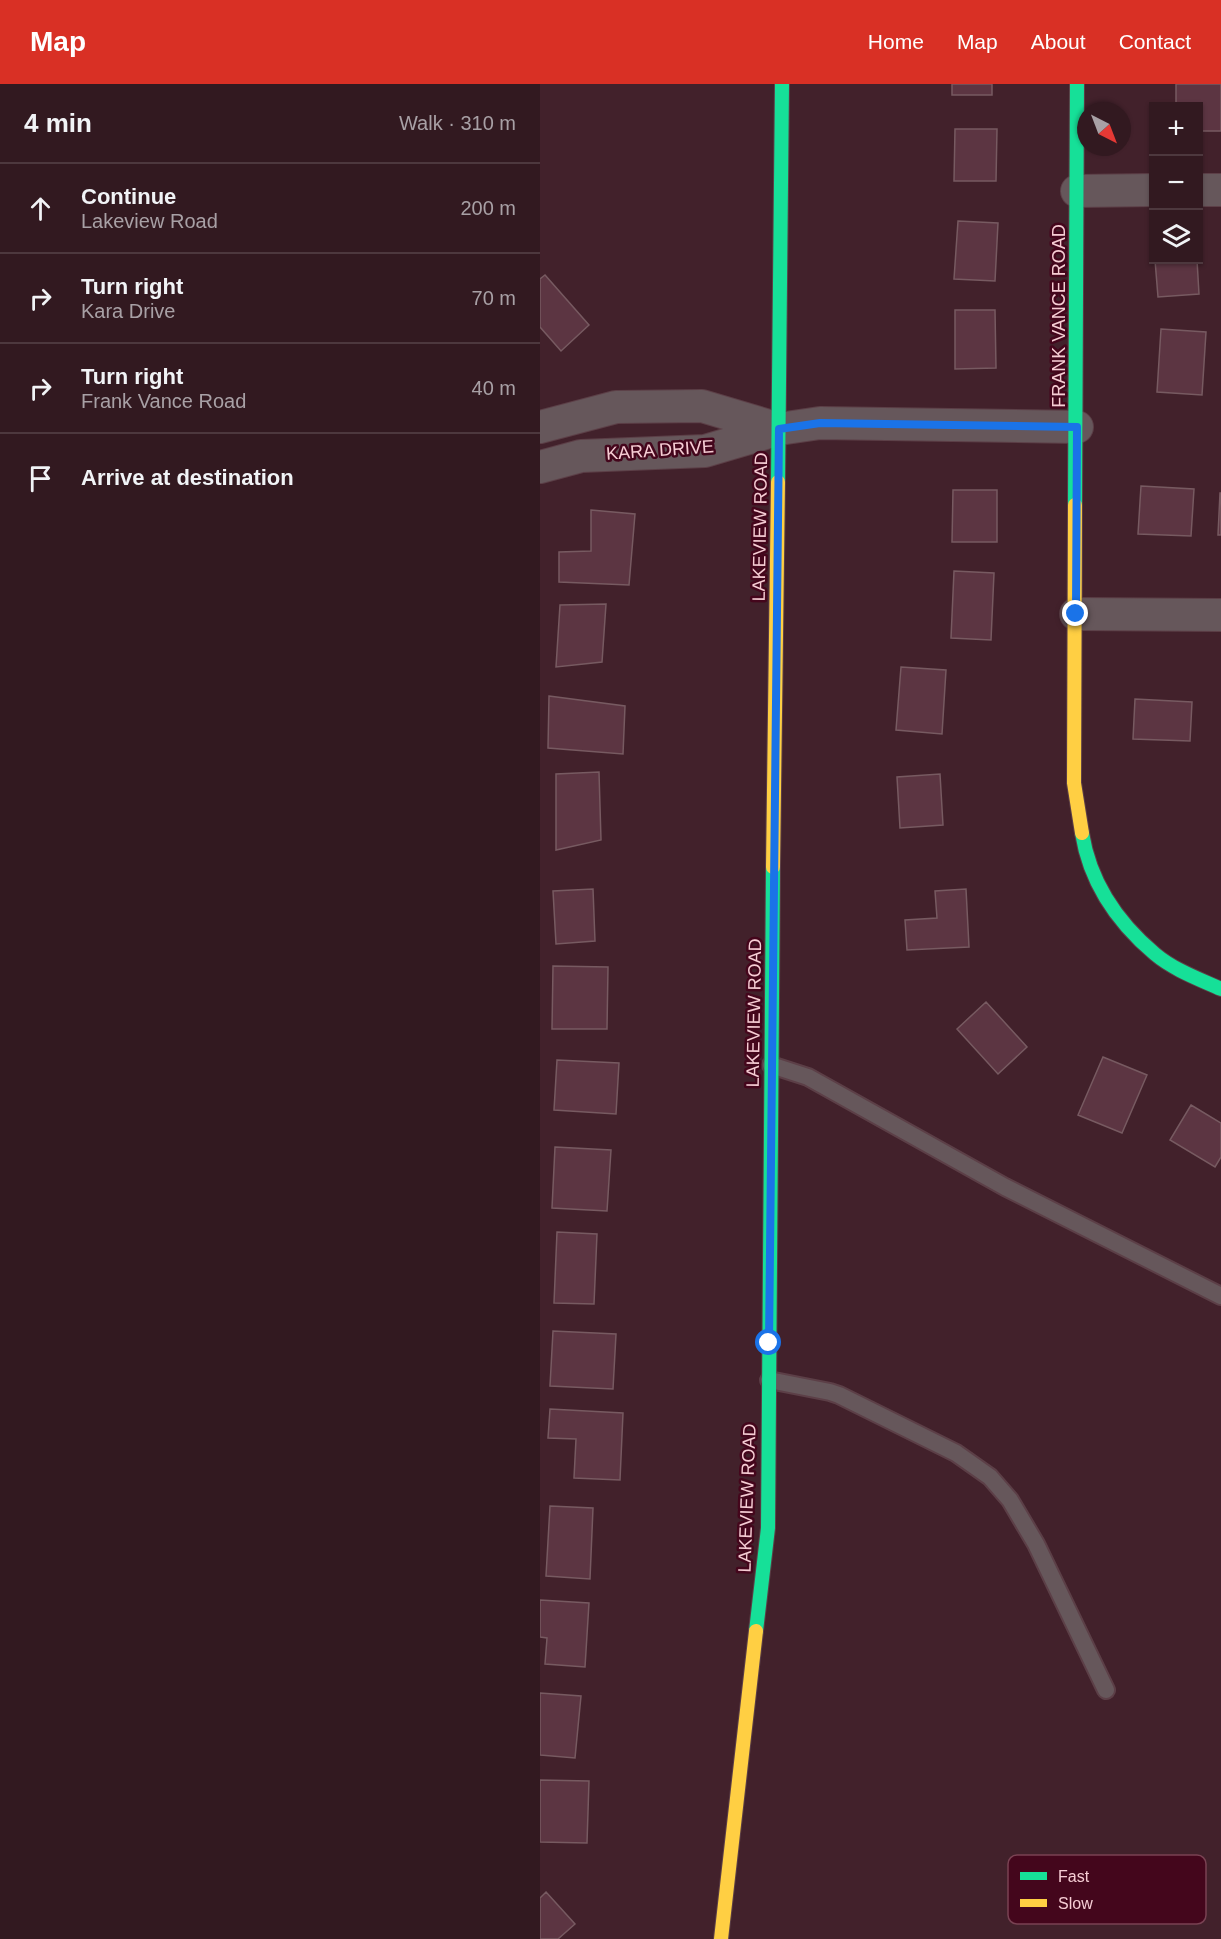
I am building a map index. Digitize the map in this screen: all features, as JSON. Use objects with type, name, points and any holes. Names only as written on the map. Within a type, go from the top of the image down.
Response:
[{"type":"main road","name":"LAKEVIEW ROAD","points":[[721,1939],[768,1528],[782,84]]},
{"type":"main road","name":"FRANK VANCE ROAD","points":[[1077,84],[1074,783],[1083,838],[1096,882],[1114,913],[1156,955],[1221,989]]},
{"type":"street","points":[[1077,191],[1149,190]]},
{"type":"street","points":[[1203,190],[1221,190]]},
{"type":"street","name":"KARA DRIVE","points":[[540,427],[616,407],[702,406],[779,429]]},
{"type":"street","name":"KARA DRIVE","points":[[540,467],[581,456],[705,451],[779,429],[820,423],[1077,427]]},
{"type":"street","points":[[1076,614],[1221,615]]},
{"type":"lane","points":[[771,1065],[808,1077],[1005,1187],[1221,1296]]},
{"type":"lane","points":[[769,1380],[839,1395],[956,1454],[990,1477],[1010,1500],[1036,1544],[1106,1690]]},
{"type":"building","points":[[952,84],[992,84],[992,95],[952,95]]},
{"type":"building","points":[[1176,84],[1221,84],[1221,131],[1203,131],[1203,102],[1176,102]]},
{"type":"building","points":[[955,129],[997,129],[996,181],[954,181]]},
{"type":"building","points":[[958,221],[998,223],[995,281],[954,279]]},
{"type":"building","points":[[1155,264],[1197,264],[1199,294],[1158,297]]},
{"type":"building","points":[[545,275],[589,325],[561,351],[540,327],[540,279]]},
{"type":"building","points":[[955,310],[995,310],[996,368],[955,369]]},
{"type":"building","points":[[1161,329],[1206,332],[1202,395],[1157,392]]},
{"type":"building","points":[[1141,486],[1194,489],[1191,536],[1138,534]]},
{"type":"building","points":[[953,490],[997,490],[997,542],[952,542]]},
{"type":"building","points":[[1220,493],[1221,535],[1218,535]]},
{"type":"building","points":[[591,510],[635,514],[629,585],[559,582],[559,552],[591,551]]},
{"type":"building","points":[[954,571],[994,573],[991,640],[951,638]]},
{"type":"building","points":[[606,604],[602,662],[556,667],[560,605]]},
{"type":"building","points":[[901,667],[946,670],[942,734],[896,730]]},
{"type":"building","points":[[549,696],[625,706],[623,754],[548,748]]},
{"type":"building","points":[[1135,699],[1192,702],[1190,741],[1133,739]]},
{"type":"building","points":[[599,772],[601,840],[556,850],[556,774]]},
{"type":"building","points":[[940,774],[943,825],[900,828],[897,777]]},
{"type":"building","points":[[593,889],[595,941],[556,944],[553,891]]},
{"type":"building","points":[[966,889],[969,947],[907,950],[905,920],[937,918],[935,891]]},
{"type":"building","points":[[553,966],[608,967],[607,1029],[552,1029]]},
{"type":"building","points":[[986,1002],[1027,1047],[998,1074],[957,1029]]},
{"type":"building","points":[[1103,1057],[1147,1075],[1122,1133],[1078,1115]]},
{"type":"building","points":[[557,1060],[619,1063],[616,1114],[554,1110]]},
{"type":"building","points":[[1191,1105],[1221,1123],[1221,1157],[1215,1167],[1170,1140]]},
{"type":"building","points":[[555,1147],[611,1150],[607,1211],[552,1208]]},
{"type":"building","points":[[557,1232],[597,1234],[594,1304],[554,1303]]},
{"type":"building","points":[[553,1331],[616,1334],[613,1389],[550,1386]]},
{"type":"building","points":[[550,1409],[623,1413],[620,1480],[574,1478],[576,1439],[548,1438]]},
{"type":"building","points":[[550,1506],[593,1508],[590,1579],[546,1576]]},
{"type":"building","points":[[540,1600],[589,1603],[585,1667],[545,1664],[547,1638],[540,1637]]},
{"type":"building","points":[[540,1693],[581,1696],[575,1758],[540,1755]]},
{"type":"building","points":[[540,1780],[589,1781],[587,1843],[540,1842]]},
{"type":"building","points":[[546,1892],[575,1924],[558,1939],[540,1939],[540,1898]]},
{"type":"traffic: fast","points":[[778,482],[782,84]]},
{"type":"traffic: fast","points":[[1075,505],[1077,84]]},
{"type":"traffic: fast","points":[[1082,833],[1091,868],[1099,885],[1117,915],[1129,929],[1162,960],[1221,989]]},
{"type":"traffic: fast","points":[[756,1631],[768,1528],[773,867]]},
{"type":"traffic: slow","points":[[773,867],[778,482]]},
{"type":"traffic: slow","points":[[1075,505],[1074,783],[1082,833]]},
{"type":"traffic: slow","points":[[721,1939],[756,1631]]},
{"type":"route","points":[[769,1343],[779,429],[820,423],[1077,427],[1076,614]]}]
